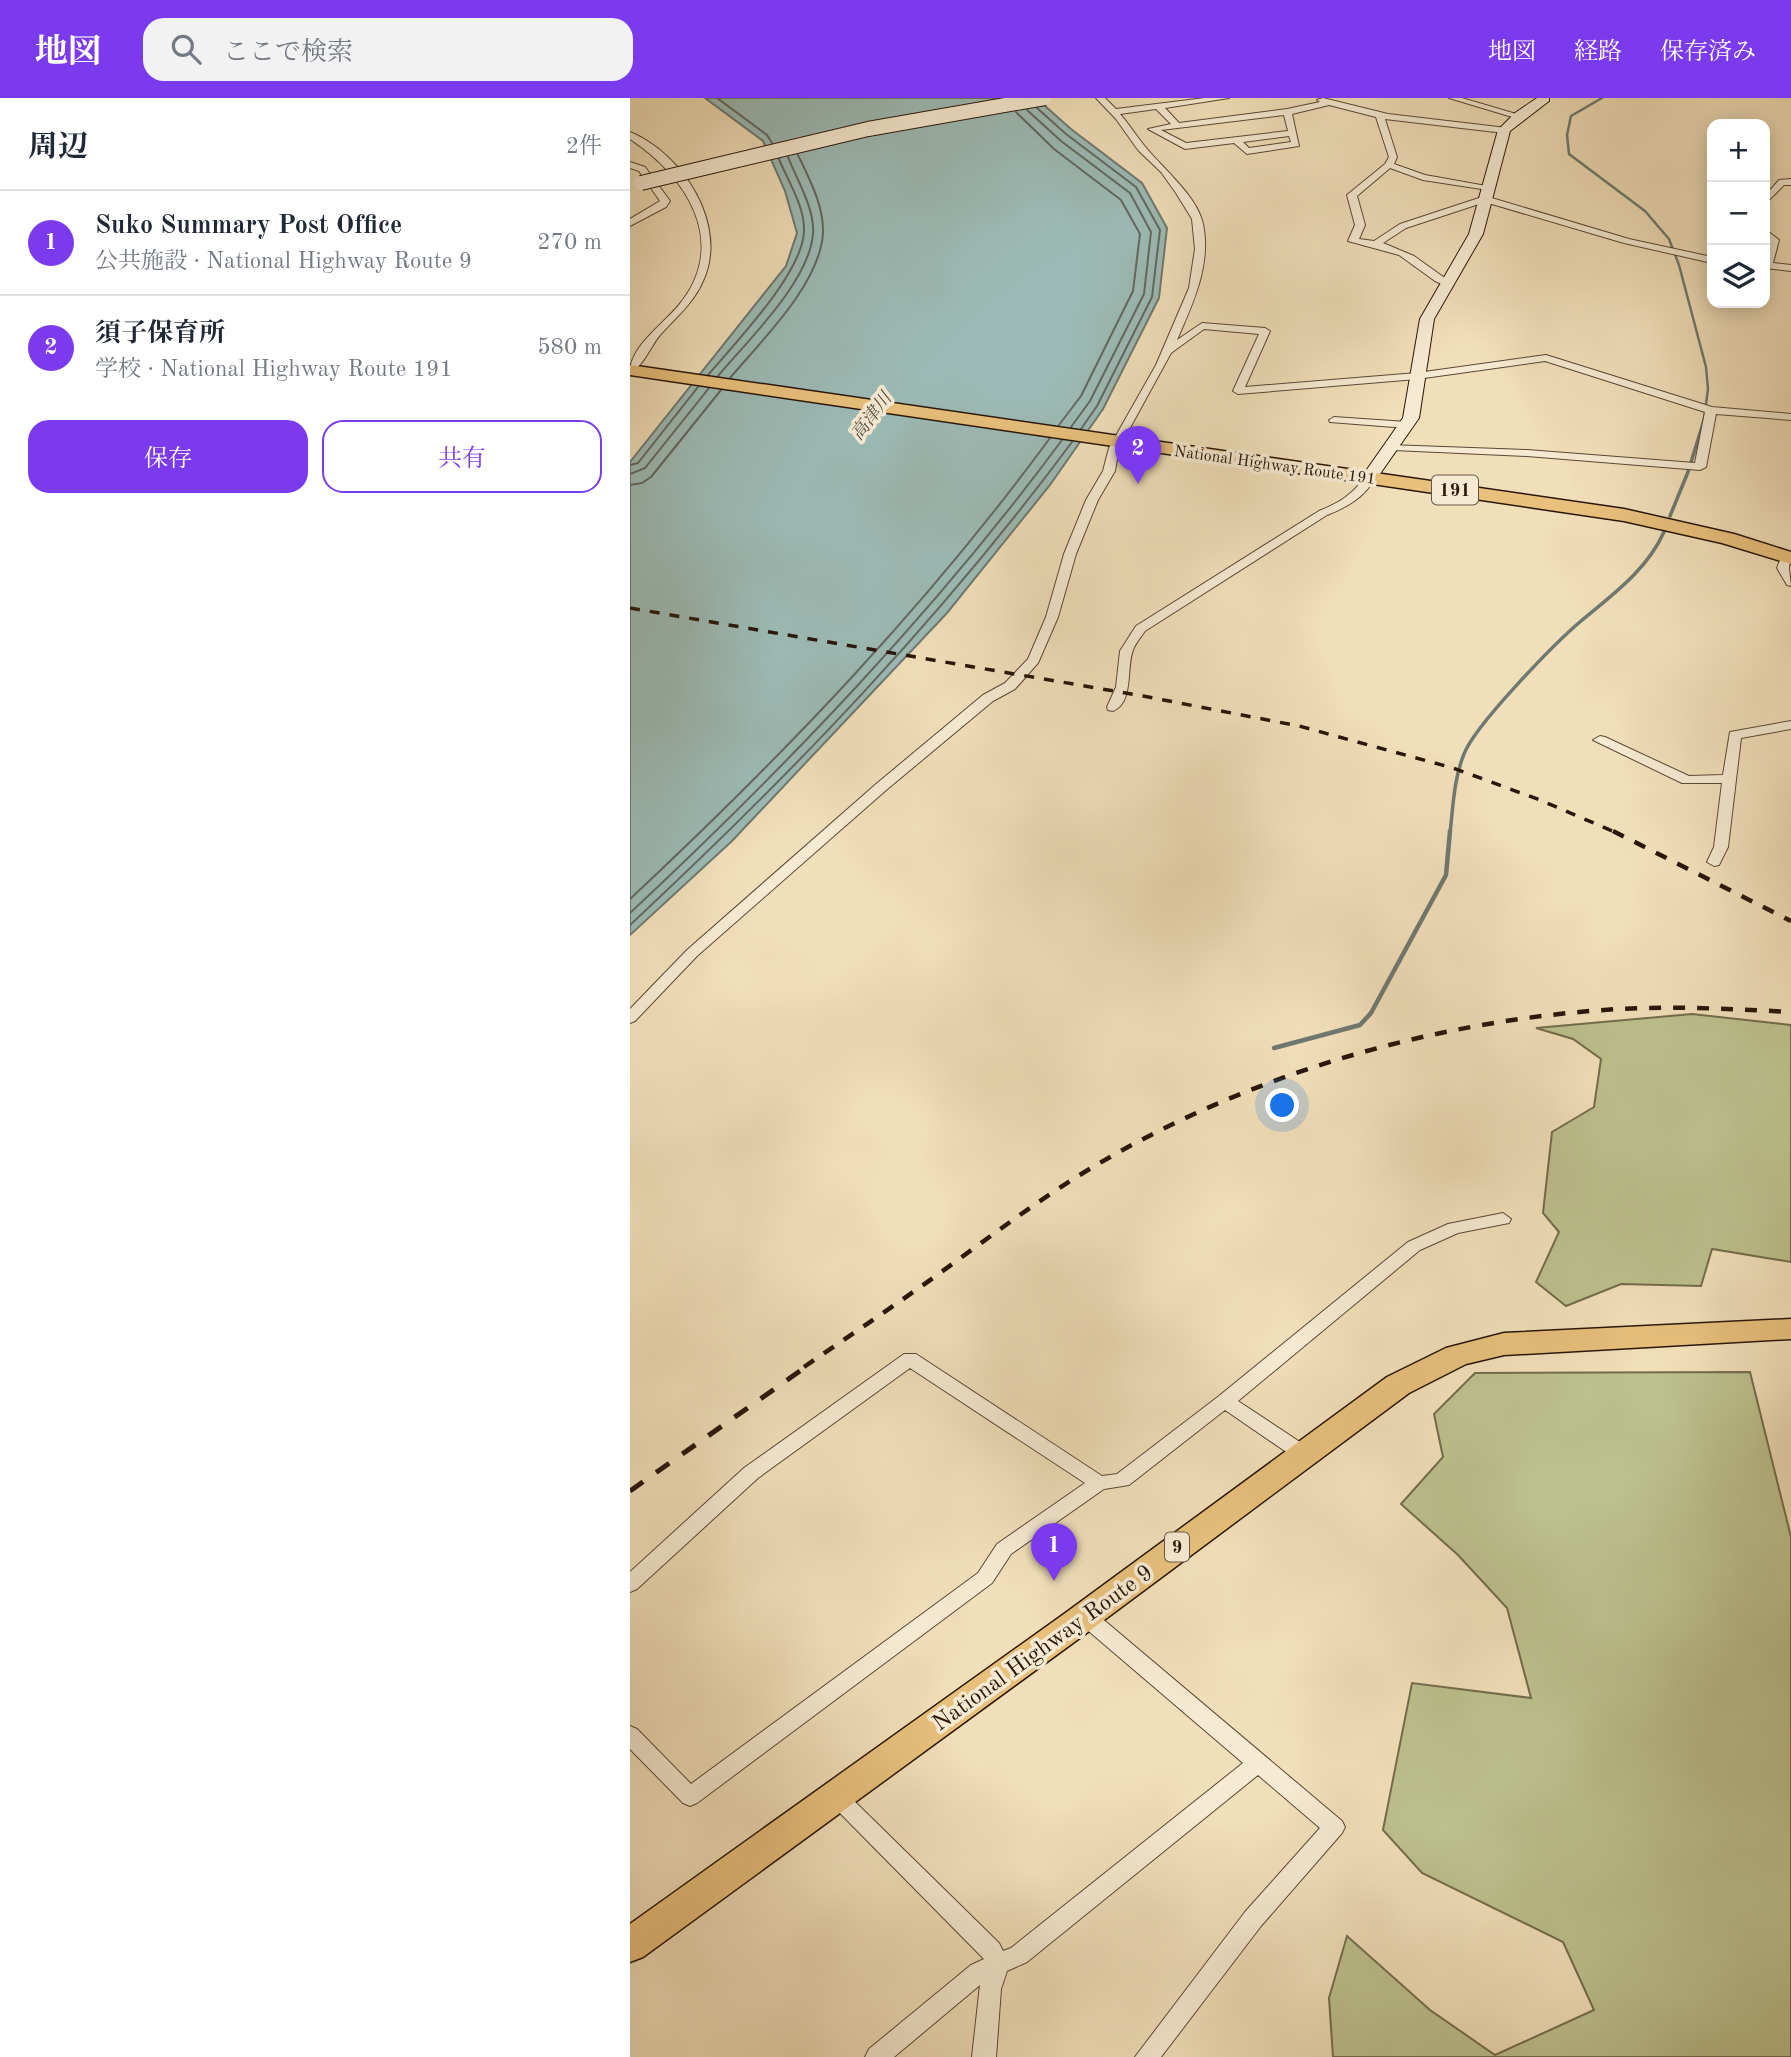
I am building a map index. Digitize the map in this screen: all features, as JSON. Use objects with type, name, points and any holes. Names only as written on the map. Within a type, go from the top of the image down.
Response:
[{"type":"highway","name":"National Highway Route 191","points":[[633,370],[1624,515],[1727,538],[1791,559]]},
{"type":"highway","name":"National Highway Route 9","points":[[630,1945],[837,1797],[1398,1385],[1457,1356],[1504,1344],[1550,1339],[1791,1329]]},
{"type":"main road","points":[[635,185],[868,129],[1045,98]]},
{"type":"main road","points":[[1369,478],[1411,418],[1427,319],[1476,234],[1504,130],[1519,116],[1543,101],[1543,98]]},
{"type":"street","points":[[630,1018],[692,953],[850,813],[988,698],[1010,686],[1034,660],[1070,554],[1092,500],[1108,471],[1117,441],[1167,352],[1194,288],[1200,249],[1197,219],[1164,170],[1141,148],[1114,111],[1100,98]]},
{"type":"street","points":[[1114,111],[1225,98]]},
{"type":"street","points":[[1317,98],[1380,115],[1504,130]]},
{"type":"street","points":[[1364,98],[1366,112]]},
{"type":"street","points":[[1453,98],[1519,116]]},
{"type":"street","points":[[1280,105],[1287,112],[1296,144],[1247,151],[1236,140],[1185,146],[1152,129],[1287,112],[1329,103]]},
{"type":"street","points":[[1158,106],[1177,126]]},
{"type":"street","points":[[1380,115],[1393,157],[1389,165],[1352,195],[1360,225],[1353,241],[1398,251],[1433,277],[1446,283]]},
{"type":"street","points":[[630,135],[661,156],[680,176],[704,218],[706,241],[704,263],[695,287],[685,304],[653,337],[633,370]]},
{"type":"street","points":[[630,165],[642,169],[665,201],[663,205],[630,223]]},
{"type":"street","points":[[1389,165],[1423,177],[1487,193],[1627,241],[1707,259]]},
{"type":"street","points":[[1770,195],[1782,181],[1791,182]]},
{"type":"street","points":[[1376,244],[1403,226],[1487,193]]},
{"type":"street","points":[[1770,236],[1774,240],[1770,252]]},
{"type":"street","points":[[1770,265],[1791,268]]},
{"type":"street","points":[[1167,352],[1202,326],[1265,331],[1237,391],[1417,376],[1546,358],[1711,410],[1791,417]]},
{"type":"street","points":[[1393,447],[1527,453],[1700,467],[1711,410]]},
{"type":"street","points":[[1334,420],[1407,425]]},
{"type":"street","points":[[1112,707],[1122,687],[1126,651],[1140,629],[1323,513],[1342,505],[1365,488],[1369,478]]},
{"type":"street","points":[[1791,559],[1784,563],[1783,568],[1791,582]]},
{"type":"street","points":[[1714,862],[1721,847],[1735,735],[1791,725]]},
{"type":"street","points":[[1600,740],[1687,780],[1729,779]]},
{"type":"street","points":[[630,1735],[690,1797],[985,1578],[1004,1549],[1099,1483],[1122,1480],[1225,1401],[1414,1246],[1454,1228],[1503,1219]]},
{"type":"street","points":[[630,1584],[751,1474],[910,1359],[1099,1483]]},
{"type":"street","points":[[1225,1401],[1302,1453]]},
{"type":"street","points":[[1085,1616],[1334,1827],[1252,1919],[1147,2057]]},
{"type":"street","points":[[877,2057],[979,1972],[1020,1955],[1258,1763]]},
{"type":"street","points":[[837,1797],[991,1950],[998,1964],[990,1989],[984,2057]]},
{"type":"green space","points":[[1692,1014],[1791,1025],[1791,1262],[1712,1249],[1701,1286],[1621,1284],[1566,1306],[1536,1282],[1559,1232],[1543,1213],[1552,1132],[1594,1107],[1601,1059],[1573,1039],[1536,1028]]},
{"type":"green space","points":[[1750,1372],[1791,1537],[1791,2057],[1333,2057],[1329,1998],[1347,1936],[1430,2010],[1495,2055],[1594,2010],[1563,1942],[1422,1873],[1383,1830],[1412,1683],[1531,1698],[1507,1608],[1458,1555],[1401,1504],[1443,1457],[1434,1414],[1475,1373]]},
{"type":"water","name":"高津川","points":[[705,98],[1036,98],[1071,129],[1142,183],[1167,228],[1159,298],[1103,409],[1050,485],[947,613],[732,841],[630,935],[630,462],[786,266],[797,233],[785,191],[763,141]]},
{"type":"waterway","points":[[1602,98],[1571,116],[1567,135],[1569,154],[1645,211],[1669,239],[1679,265],[1706,367],[1708,389],[1704,419]]},
{"type":"waterway","points":[[1670,516],[1688,472],[1705,417]]},
{"type":"waterway","points":[[1450,833],[1458,773],[1464,754],[1483,724],[1535,665],[1638,570],[1657,546],[1664,532]]},
{"type":"waterway","points":[[1274,1048],[1360,1025],[1371,1013],[1446,875],[1450,831]]},
{"type":"railway","points":[[630,608],[1143,696],[1299,726],[1453,768],[1540,800],[1617,833]]},
{"type":"railway","points":[[1613,831],[1617,833]]},
{"type":"railway","points":[[1617,833],[1791,921]]},
{"type":"railway","points":[[804,1367],[1079,1175],[1158,1131],[1284,1077],[1415,1039],[1550,1015],[1661,1008],[1791,1012]]},
{"type":"railway","points":[[630,1491],[807,1366]]},
{"type":"place","name":"須子保育所","points":[[1138,484]]},
{"type":"place","name":"Suko Summary Post Office","points":[[1054,1581]]}]
